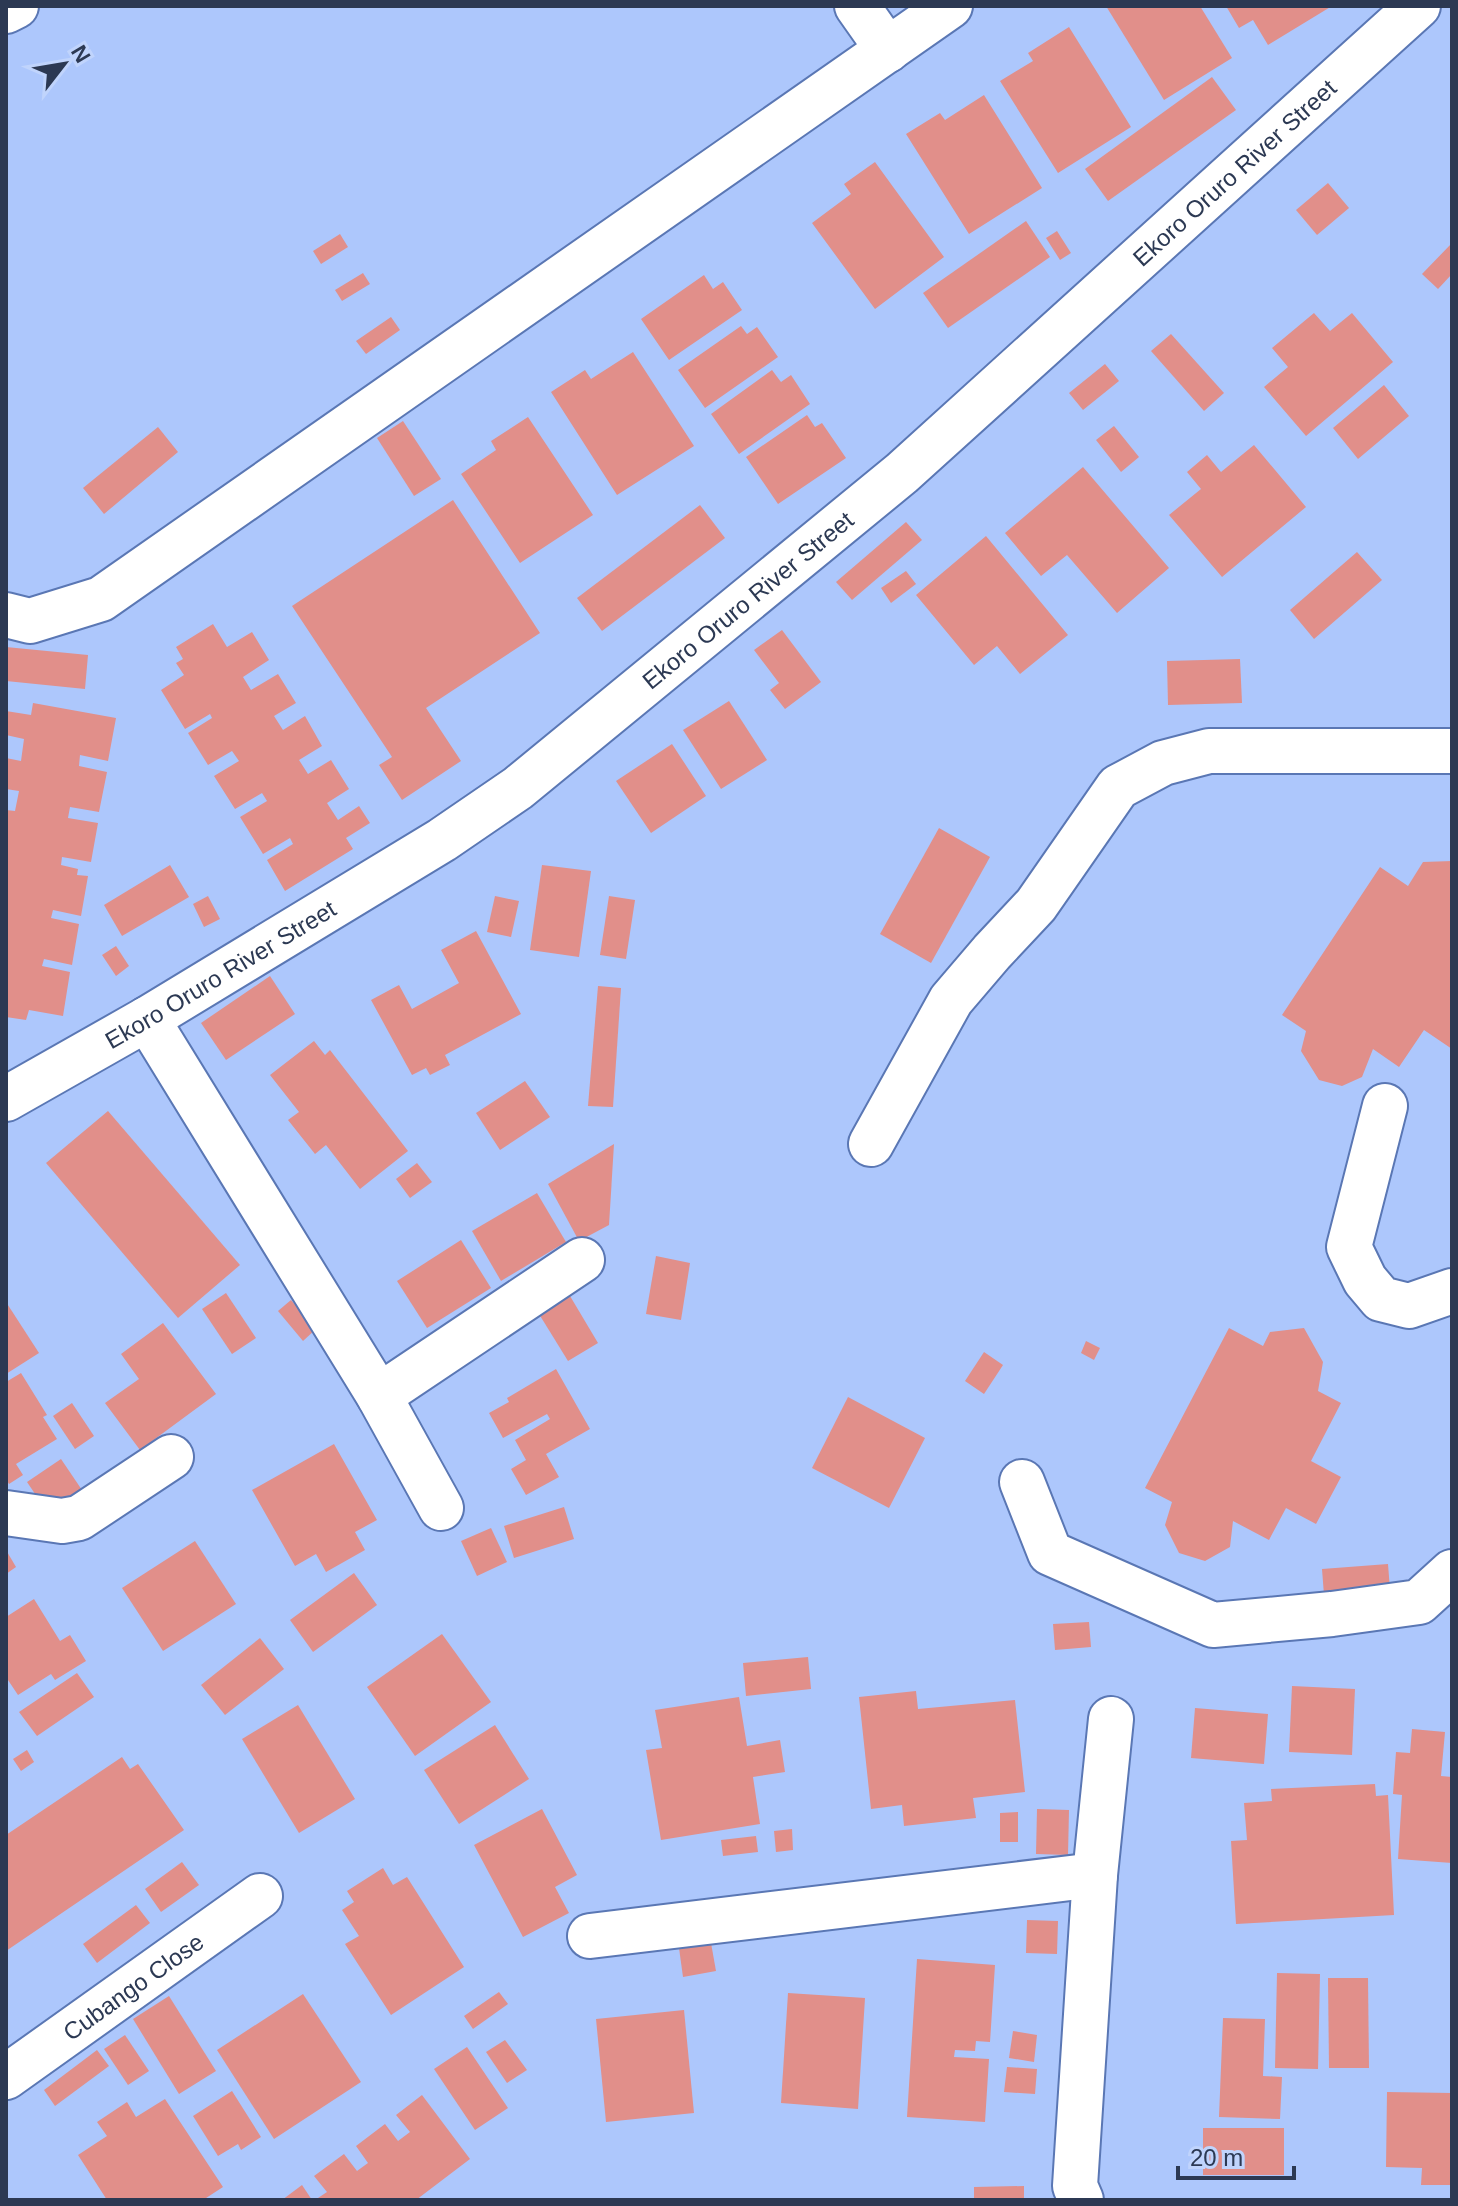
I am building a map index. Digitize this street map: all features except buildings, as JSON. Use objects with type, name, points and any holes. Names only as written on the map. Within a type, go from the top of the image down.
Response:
[{"type":"street","points":[[6,11],[16,6]]},
{"type":"street","points":[[857,6],[888,50]]},
{"type":"street","points":[[6,615],[30,621],[101,599],[950,6]]},
{"type":"street","name":"Ekoro Oruro River Street","points":[[6,1099],[147,1019],[442,840],[518,788],[902,473],[1418,6]]},
{"type":"street","points":[[871,1144],[951,1000],[1036,905],[1118,787],[1163,763],[1209,751],[1452,751]]},
{"type":"street","points":[[147,1019],[379,1396],[441,1508]]},
{"type":"street","points":[[1385,1106],[1349,1247],[1365,1280],[1381,1299],[1409,1306],[1452,1291]]},
{"type":"street","points":[[379,1396],[582,1260]]},
{"type":"street","points":[[6,1513],[62,1521],[79,1518],[171,1457]]},
{"type":"street","points":[[1022,1482],[1050,1553],[1213,1625],[1419,1602],[1452,1572]]},
{"type":"street","points":[[1081,2200],[1075,2186],[1095,1875],[1111,1719]]},
{"type":"street","points":[[590,1936],[1095,1875]]},
{"type":"street","name":"Cubango Close","points":[[6,2077],[260,1896]]}]
